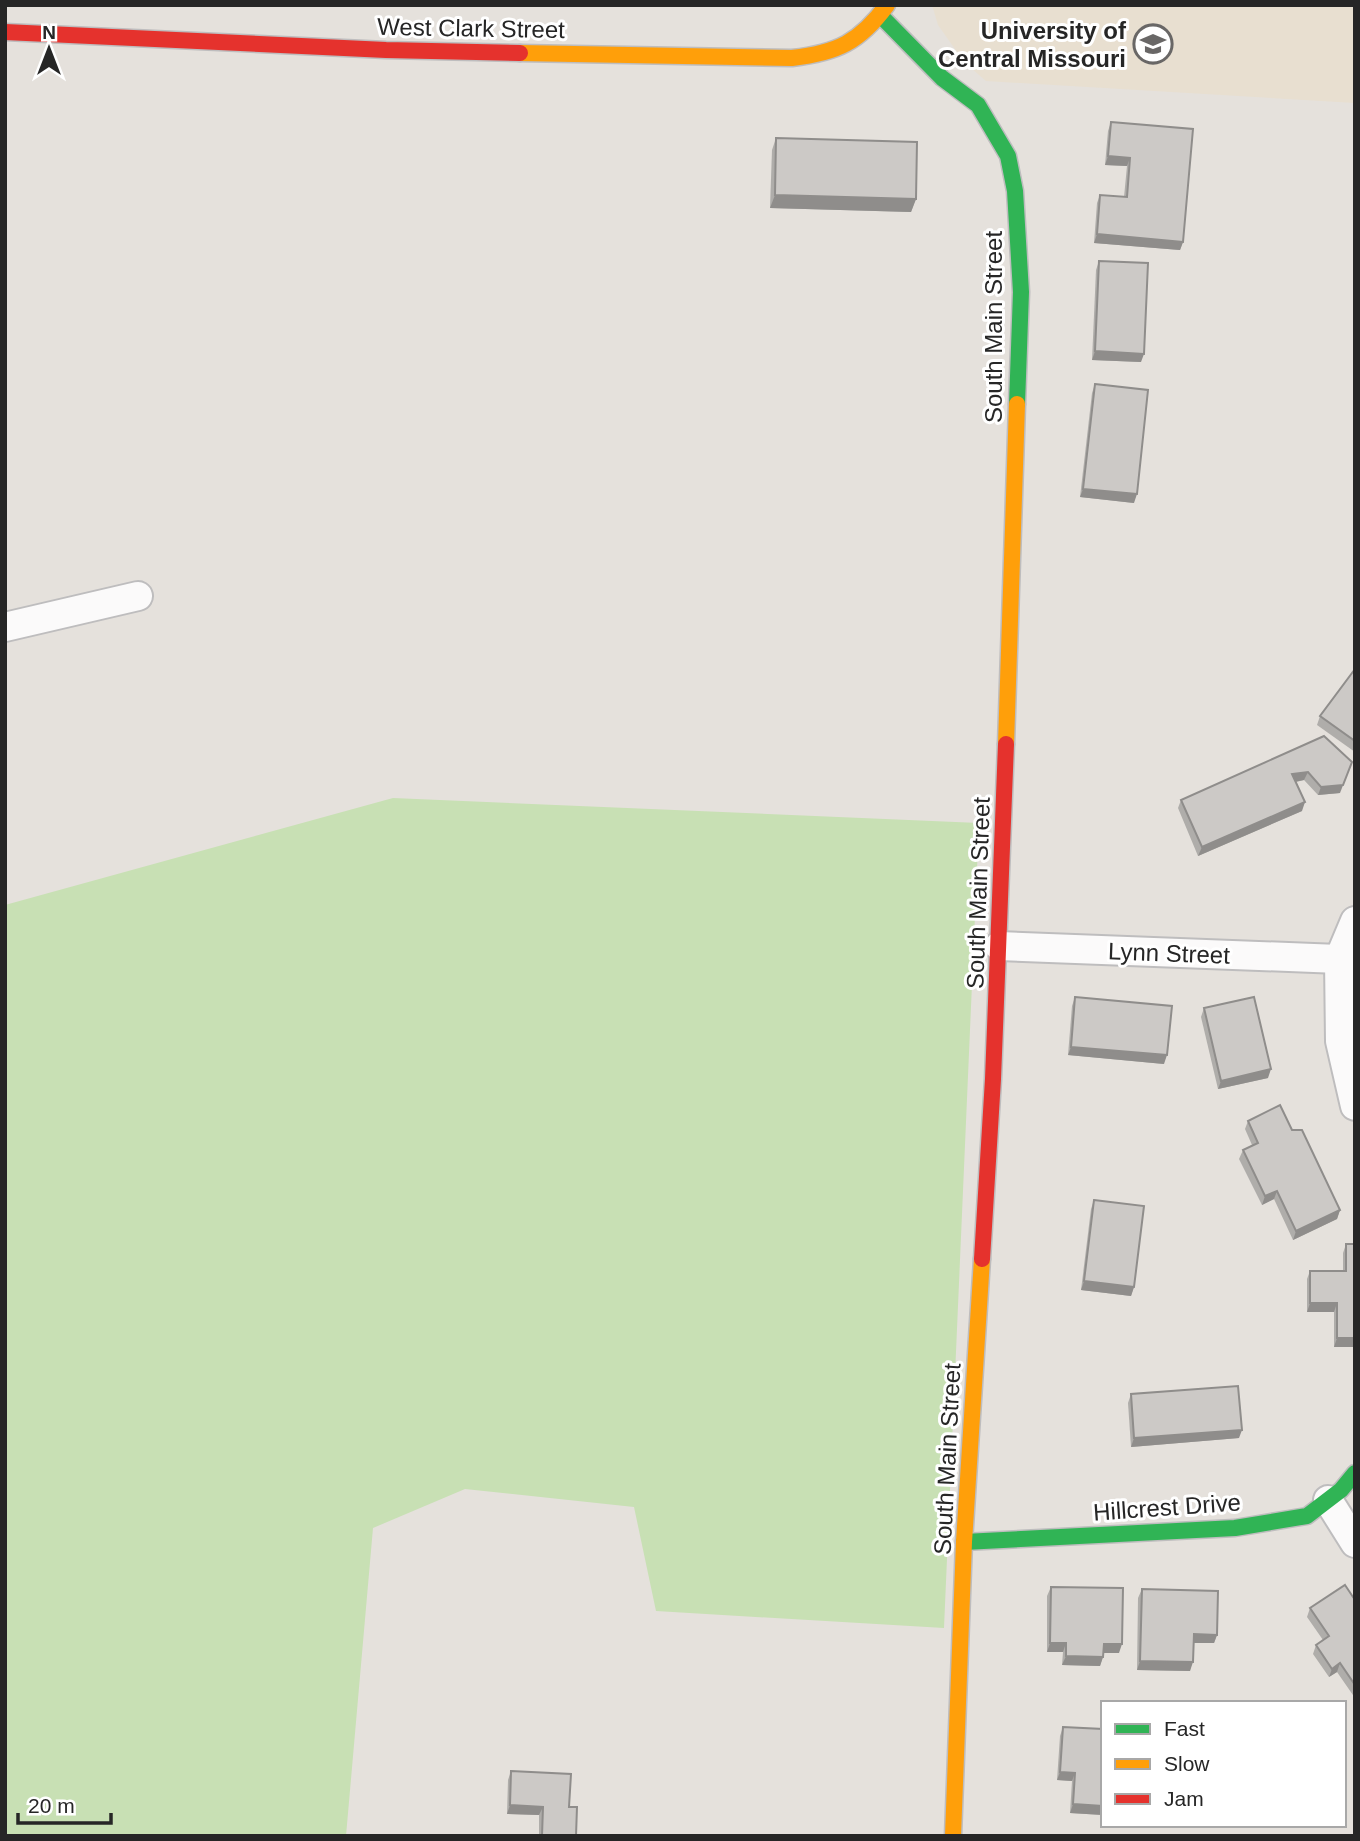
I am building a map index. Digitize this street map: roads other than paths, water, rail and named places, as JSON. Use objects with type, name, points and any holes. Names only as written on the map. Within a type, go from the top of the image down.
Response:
[{"type":"street","name":"West Clark Street","points":[[5,32],[386,50],[792,58],[819,55],[842,47],[861,37],[884,10]]},
{"type":"street","name":"South Main Street","points":[[884,10],[942,78],[978,105],[1008,156],[1015,191],[1021,292],[999,946],[964,1542],[953,1836]]},
{"type":"street","points":[[5,627],[138,596]]},
{"type":"street","points":[[1355,922],[1339,959],[1340,1041],[1355,1106]]},
{"type":"street","name":"Lynn Street","points":[[999,946],[1339,959]]},
{"type":"street","name":"Hillcrest Drive","points":[[964,1542],[1235,1528],[1307,1516],[1341,1490],[1355,1473]]},
{"type":"street","points":[[1328,1500],[1355,1543]]},
{"type":"place","name":"University of Central Missouri","points":[[1153,44]]}]
